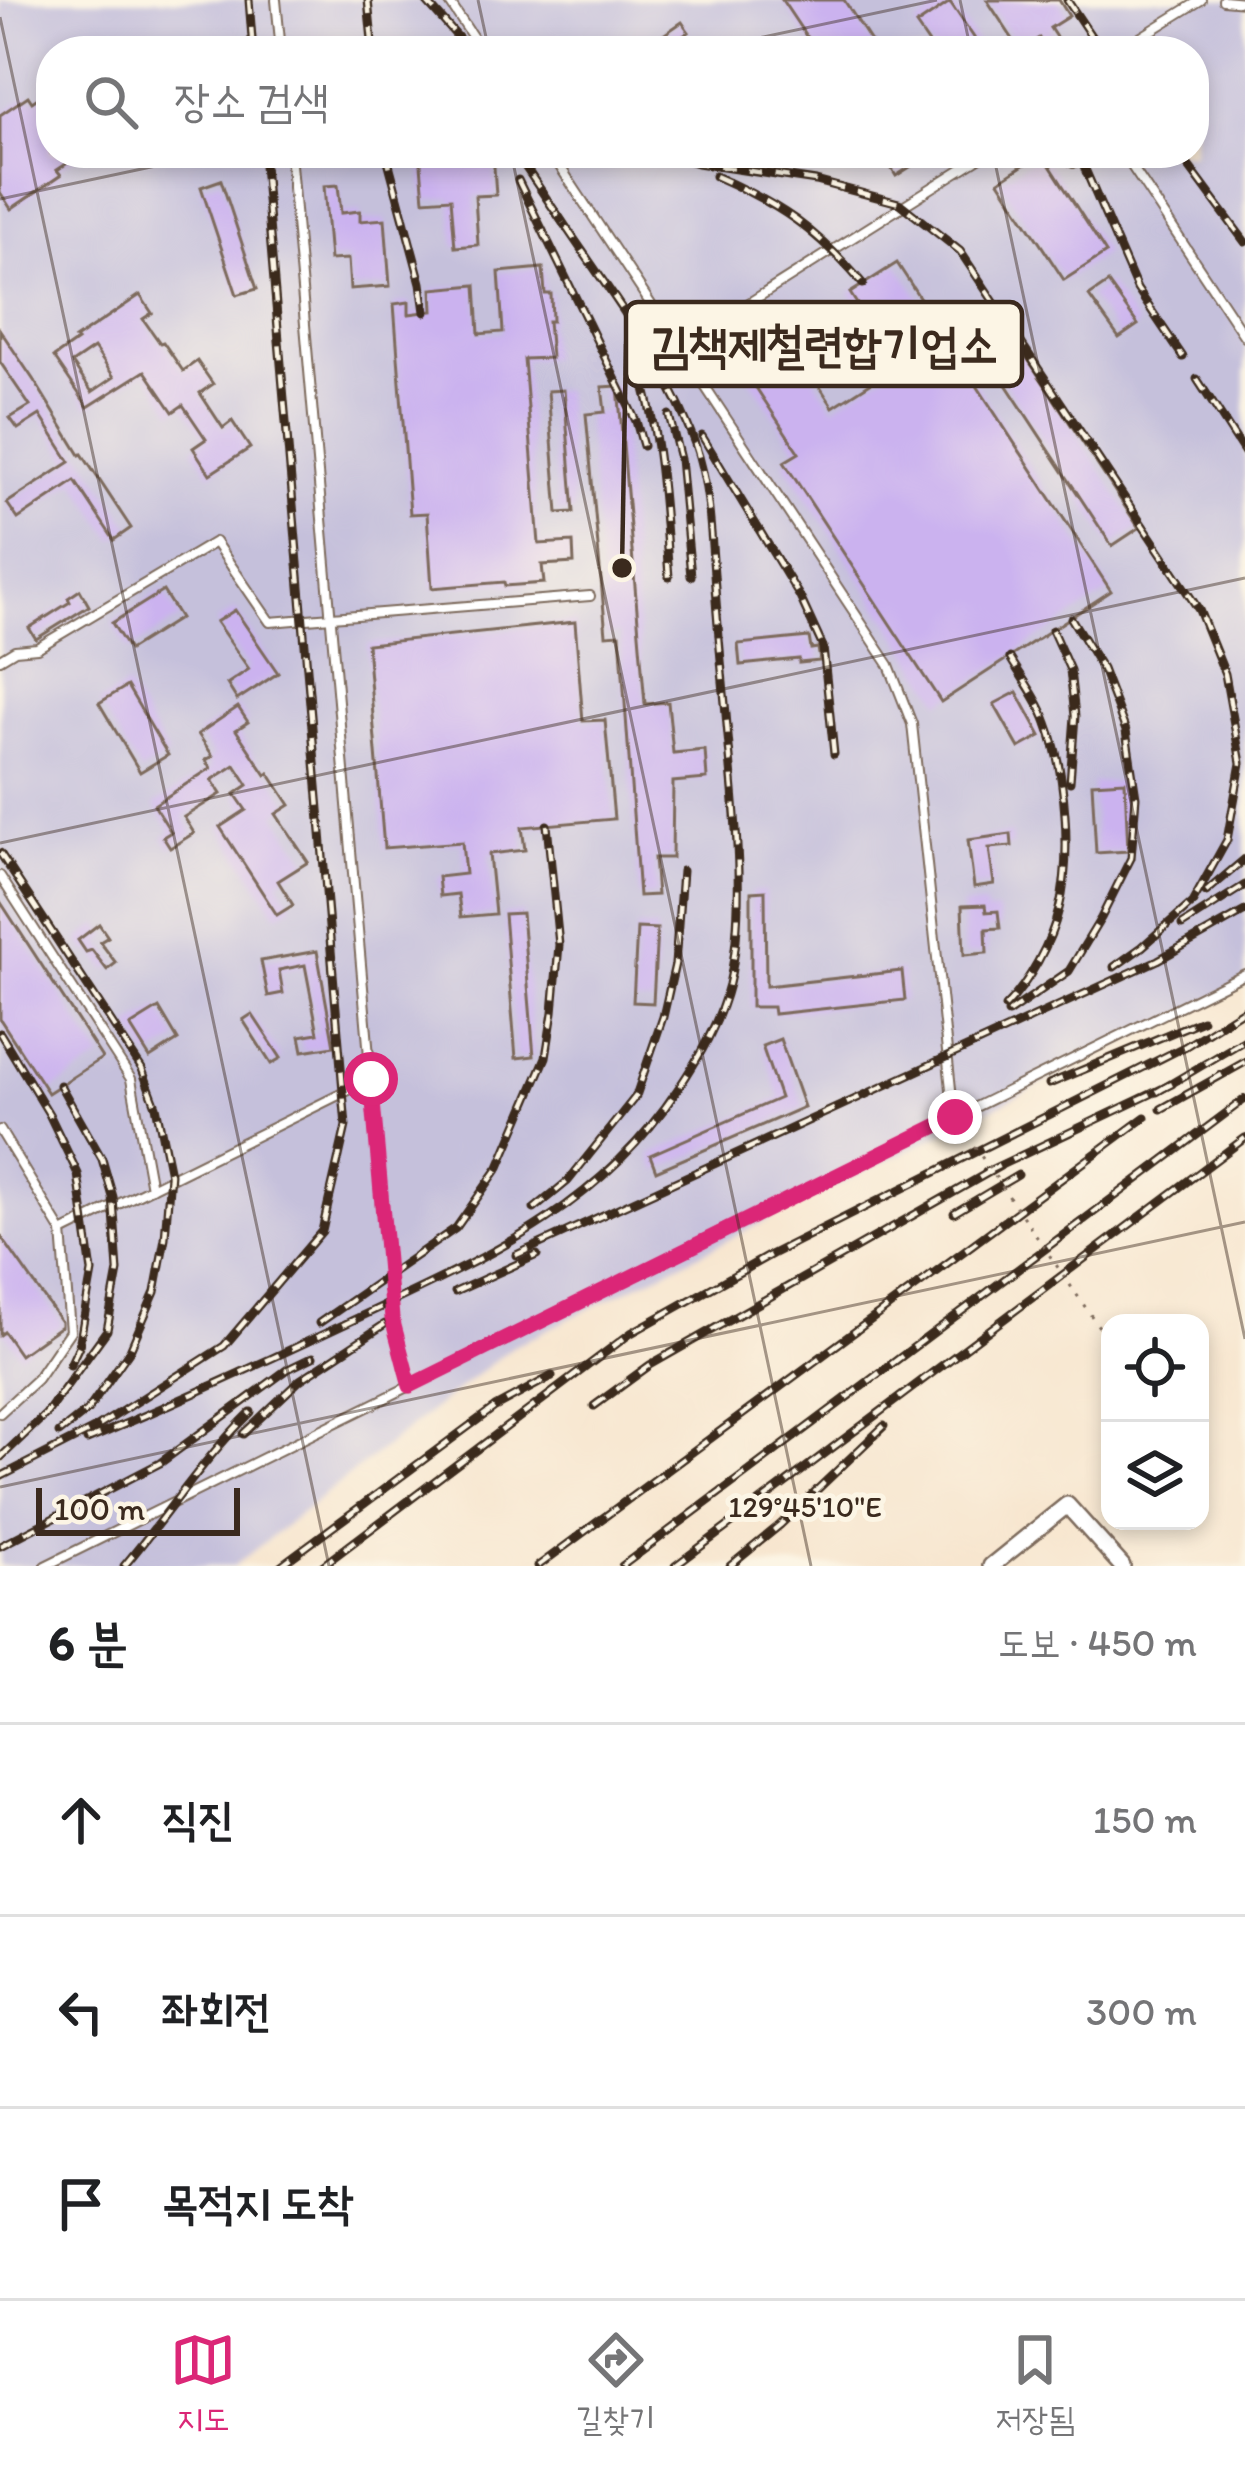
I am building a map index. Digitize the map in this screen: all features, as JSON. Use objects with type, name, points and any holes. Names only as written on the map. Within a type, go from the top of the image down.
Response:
[{"type":"street","points":[[991,1566],[1067,1505],[1122,1566]]},
{"type":"lane","points":[[276,0],[280,36]]},
{"type":"lane","points":[[448,0],[472,36]]},
{"type":"lane","points":[[1143,36],[1201,0]]},
{"type":"lane","points":[[1223,0],[1245,2]]},
{"type":"lane","points":[[291,168],[392,1318],[410,1386]]},
{"type":"lane","points":[[561,168],[889,664],[912,724],[955,1117]]},
{"type":"lane","points":[[679,347],[963,168]]},
{"type":"lane","points":[[1133,168],[1245,337]]},
{"type":"lane","points":[[0,659],[15,650],[37,648],[214,542],[270,622],[590,596]]},
{"type":"lane","points":[[0,876],[131,1079],[151,1188]]},
{"type":"lane","points":[[45,1566],[1245,974]]},
{"type":"lane","points":[[62,1232],[371,1079]]},
{"type":"lane","points":[[0,1130],[62,1232],[70,1331],[37,1379],[0,1413]]},
{"type":"path","points":[[955,1117],[1101,1327]]},
{"type":"shaded area","points":[[0,0],[1245,0],[1245,983],[512,1347],[234,1566],[0,1566]]},
{"type":"building","points":[[782,0],[844,0],[867,36],[806,36]]},
{"type":"building","points":[[987,0],[1059,0],[1069,16],[1050,28],[1055,36],[1011,36]]},
{"type":"building","points":[[950,2],[973,36],[924,36],[916,25]]},
{"type":"building","points":[[682,22],[689,32],[683,36],[662,36]]},
{"type":"building","points":[[28,96],[32,102],[36,99],[36,168],[60,168],[61,175],[11,209],[0,192],[0,115]]},
{"type":"building","points":[[421,168],[494,168],[496,195],[475,196],[478,245],[455,247],[451,198],[424,200]]},
{"type":"building","points":[[1019,168],[1052,168],[1106,253],[1064,280],[999,181]]},
{"type":"building","points":[[221,180],[257,289],[237,295],[201,187]]},
{"type":"building","points":[[338,185],[341,213],[360,211],[360,221],[385,219],[390,286],[350,289],[348,259],[330,260],[324,186]]},
{"type":"building","points":[[897,263],[1111,591],[941,702],[784,462],[799,453],[732,351],[778,322],[833,407],[897,366],[850,293]]},
{"type":"building","points":[[543,268],[545,294],[551,294],[551,358],[524,359],[539,544],[573,542],[574,563],[542,565],[544,583],[432,588],[427,513],[410,514],[394,304],[409,302],[409,314],[433,311],[432,289],[476,285],[479,334],[503,332],[499,272]]},
{"type":"building","points":[[1108,283],[1138,325],[1119,338],[1089,296]]},
{"type":"building","points":[[140,295],[152,313],[143,319],[160,343],[183,371],[197,361],[213,384],[200,393],[223,428],[232,421],[250,448],[210,474],[193,448],[206,439],[183,405],[173,412],[145,371],[88,407],[54,357]],"holes":[[[94,348],[114,377],[92,392],[72,363]]]},
{"type":"building","points":[[998,314],[1139,528],[1112,546],[971,331]]},
{"type":"building","points":[[0,330],[131,528],[114,540],[75,481],[18,519],[7,503],[70,462],[40,415],[18,429],[10,418],[30,406],[0,362]]},
{"type":"building","points":[[618,386],[645,704],[668,702],[673,753],[705,750],[707,779],[673,782],[672,858],[654,858],[657,895],[639,896],[620,634],[606,635],[586,414],[605,412],[602,387]]},
{"type":"building","points":[[564,390],[574,512],[558,513],[548,391]]},
{"type":"building","points":[[80,590],[89,606],[36,639],[29,628],[70,602],[68,598]]},
{"type":"building","points":[[163,591],[180,618],[129,650],[112,623]]},
{"type":"building","points":[[235,610],[278,673],[237,700],[227,684],[249,669],[216,622]]},
{"type":"building","points":[[575,622],[583,721],[605,720],[614,819],[522,827],[525,850],[489,854],[495,914],[461,917],[458,894],[440,896],[438,877],[465,874],[462,842],[384,848],[367,644]]},
{"type":"building","points":[[809,637],[820,661],[740,665],[738,644]]},
{"type":"building","points":[[127,686],[168,755],[140,772],[99,703]]},
{"type":"building","points":[[1017,692],[1041,736],[1019,748],[994,704]]},
{"type":"building","points":[[238,707],[248,722],[236,730],[290,805],[276,814],[308,862],[278,881],[293,905],[277,915],[220,827],[246,810],[235,794],[248,785],[235,765],[212,780],[221,794],[184,817],[194,833],[170,848],[163,837],[171,832],[154,805],[211,768],[206,760],[213,756],[198,734]]},
{"type":"building","points":[[1125,781],[1128,851],[1096,853],[1092,783]]},
{"type":"building","points":[[1011,834],[1012,846],[989,848],[994,884],[974,887],[968,840]]},
{"type":"building","points":[[765,891],[766,986],[902,971],[905,1000],[774,1014],[773,1007],[751,1007],[751,892]]},
{"type":"building","points":[[0,901],[102,1058],[48,1093],[0,1019]]},
{"type":"building","points":[[985,905],[986,912],[998,911],[1000,928],[986,929],[987,953],[964,955],[962,906]]},
{"type":"building","points":[[522,913],[534,1056],[516,1058],[504,914]]},
{"type":"building","points":[[99,924],[108,937],[100,942],[116,963],[107,970],[78,940]]},
{"type":"building","points":[[637,928],[657,929],[653,1003],[633,1002]]},
{"type":"building","points":[[317,951],[334,1046],[303,1051],[300,1036],[318,1033],[305,965],[279,970],[283,993],[268,996],[261,961]]},
{"type":"building","points":[[159,1008],[178,1040],[150,1058],[130,1026]]},
{"type":"building","points":[[252,1014],[281,1058],[271,1064],[243,1020]]},
{"type":"building","points":[[780,1039],[804,1107],[656,1171],[650,1155],[780,1098],[762,1046]]},
{"type":"building","points":[[0,1235],[61,1322],[20,1355],[4,1332],[0,1335]]},
{"type":"railway","points":[[249,0],[252,36]]},
{"type":"railway","points":[[368,0],[372,36]]},
{"type":"railway","points":[[425,0],[457,36]]},
{"type":"railway","points":[[1067,0],[1091,36]]},
{"type":"railway","points":[[0,1477],[94,1429],[224,1346],[322,1231],[346,1126],[264,168]]},
{"type":"railway","points":[[390,168],[425,312]]},
{"type":"railway","points":[[526,168],[563,223]]},
{"type":"railway","points":[[730,168],[816,181],[899,203],[960,251],[1199,610],[1225,674],[1241,763],[1227,840],[1192,903],[1114,967]]},
{"type":"railway","points":[[1085,168],[1137,289],[1183,357]]},
{"type":"railway","points":[[1190,168],[1245,242]]},
{"type":"railway","points":[[715,176],[796,220],[863,284]]},
{"type":"railway","points":[[518,180],[636,421],[643,446]]},
{"type":"railway","points":[[87,1440],[391,1302],[484,1256],[570,1203],[645,1133],[694,1064],[720,1012],[735,952],[737,849],[704,479],[695,444],[668,383],[556,212]]},
{"type":"railway","points":[[630,343],[654,429],[669,577]]},
{"type":"railway","points":[[1197,379],[1245,453]]},
{"type":"railway","points":[[669,415],[680,459],[691,576]]},
{"type":"railway","points":[[702,436],[800,597],[823,647],[834,754]]},
{"type":"railway","points":[[1008,1013],[1069,971],[1131,858],[1136,797],[1126,731],[1102,669],[1071,618]]},
{"type":"railway","points":[[1052,630],[1070,670],[1075,716],[1070,782]]},
{"type":"railway","points":[[1005,1007],[1031,974],[1051,935],[1063,888],[1066,841],[1054,743],[1040,706],[1010,658]]},
{"type":"railway","points":[[319,1323],[456,1228],[499,1167],[546,1057],[553,1012],[559,945],[547,825]]},
{"type":"railway","points":[[0,853],[142,1069],[156,1106],[170,1174],[155,1292],[130,1350],[88,1410],[59,1433]]},
{"type":"railway","points":[[1206,892],[1245,859]]},
{"type":"railway","points":[[534,1209],[568,1181],[636,1096],[675,964],[682,871]]},
{"type":"railway","points":[[1182,925],[1245,885]]},
{"type":"railway","points":[[516,1255],[1158,960],[1245,911]]},
{"type":"railway","points":[[322,1566],[631,1333],[772,1254],[1186,1046],[1245,1009]]},
{"type":"railway","points":[[1049,1084],[1202,1020]]},
{"type":"railway","points":[[0,1033],[49,1114],[78,1174],[92,1272],[79,1346],[70,1365]]},
{"type":"railway","points":[[1157,1092],[1245,1040]]},
{"type":"railway","points":[[1161,1109],[1245,1062]]},
{"type":"railway","points":[[986,1172],[1172,1084]]},
{"type":"railway","points":[[0,1458],[46,1414],[107,1330],[118,1271],[113,1197],[102,1159],[60,1085]]},
{"type":"railway","points":[[622,1566],[1245,1099]]},
{"type":"railway","points":[[538,1566],[1145,1117]]},
{"type":"railway","points":[[675,1566],[1245,1138]]},
{"type":"railway","points":[[594,1406],[650,1365],[1000,1166]]},
{"type":"railway","points":[[954,1213],[1018,1175]]},
{"type":"railway","points":[[455,1292],[537,1255]]},
{"type":"railway","points":[[243,1434],[300,1380],[385,1324]]},
{"type":"railway","points":[[0,1546],[160,1463],[288,1369],[313,1357]]},
{"type":"railway","points":[[280,1566],[495,1407],[552,1376]]},
{"type":"railway","points":[[124,1566],[251,1412]]},
{"type":"railway","points":[[730,1566],[884,1426]]},
{"type":"place","name":"김책제철련합기업소","points":[[622,568]]},
{"type":"route","points":[[371,1079],[392,1318],[410,1386],[955,1117]]}]
